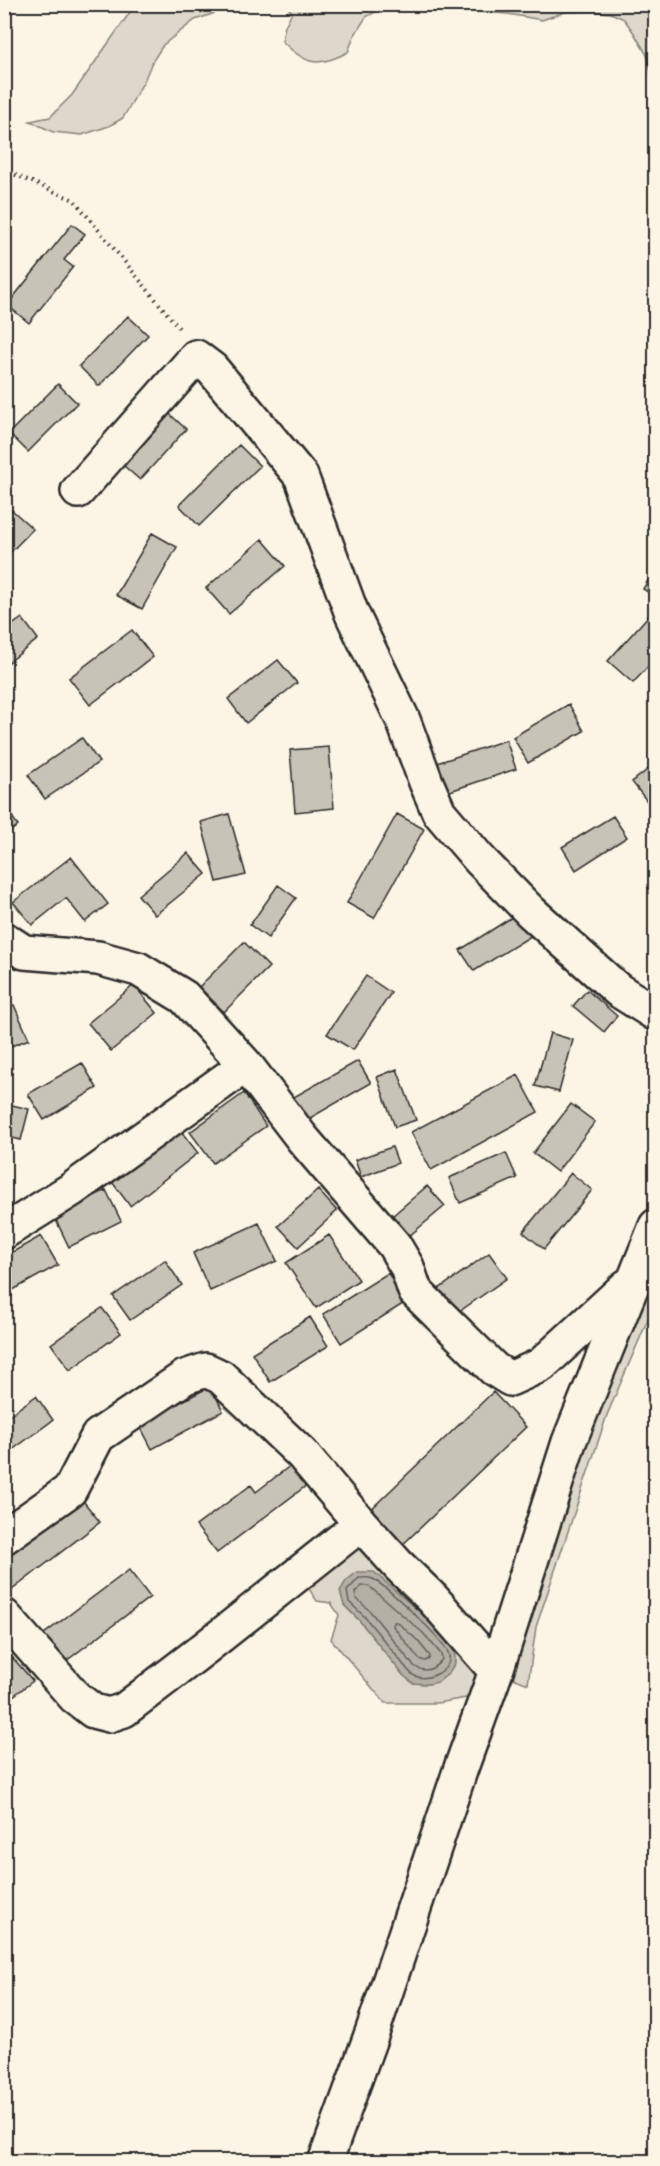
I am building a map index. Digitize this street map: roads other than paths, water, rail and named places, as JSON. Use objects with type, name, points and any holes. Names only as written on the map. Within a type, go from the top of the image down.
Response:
[{"type":"street","points":[[78,491],[196,357],[212,369],[301,476],[352,614],[403,720],[439,812],[480,860],[531,912],[618,990],[656,1014]]},
{"type":"street","points":[[4,939],[24,952],[98,958],[138,969],[184,997],[246,1065],[302,1138],[394,1245],[407,1267],[415,1291],[494,1369],[510,1379],[541,1365],[634,1280]]},
{"type":"street","points":[[4,1232],[71,1190],[246,1065]]},
{"type":"street","points":[[325,2162],[373,2030],[496,1671],[569,1442],[656,1226]]},
{"type":"street","points":[[4,1537],[70,1490],[98,1436],[185,1377],[206,1370],[221,1377],[302,1454],[361,1524],[399,1566],[434,1599],[496,1671]]},
{"type":"street","points":[[4,1616],[75,1697],[93,1711],[109,1715],[124,1710],[361,1524]]},
{"type":"water","points":[[357,1572],[374,1572],[433,1624],[452,1647],[455,1655],[455,1663],[448,1674],[438,1682],[428,1684],[413,1683],[403,1675],[359,1620],[344,1605],[340,1591],[346,1581]]}]
